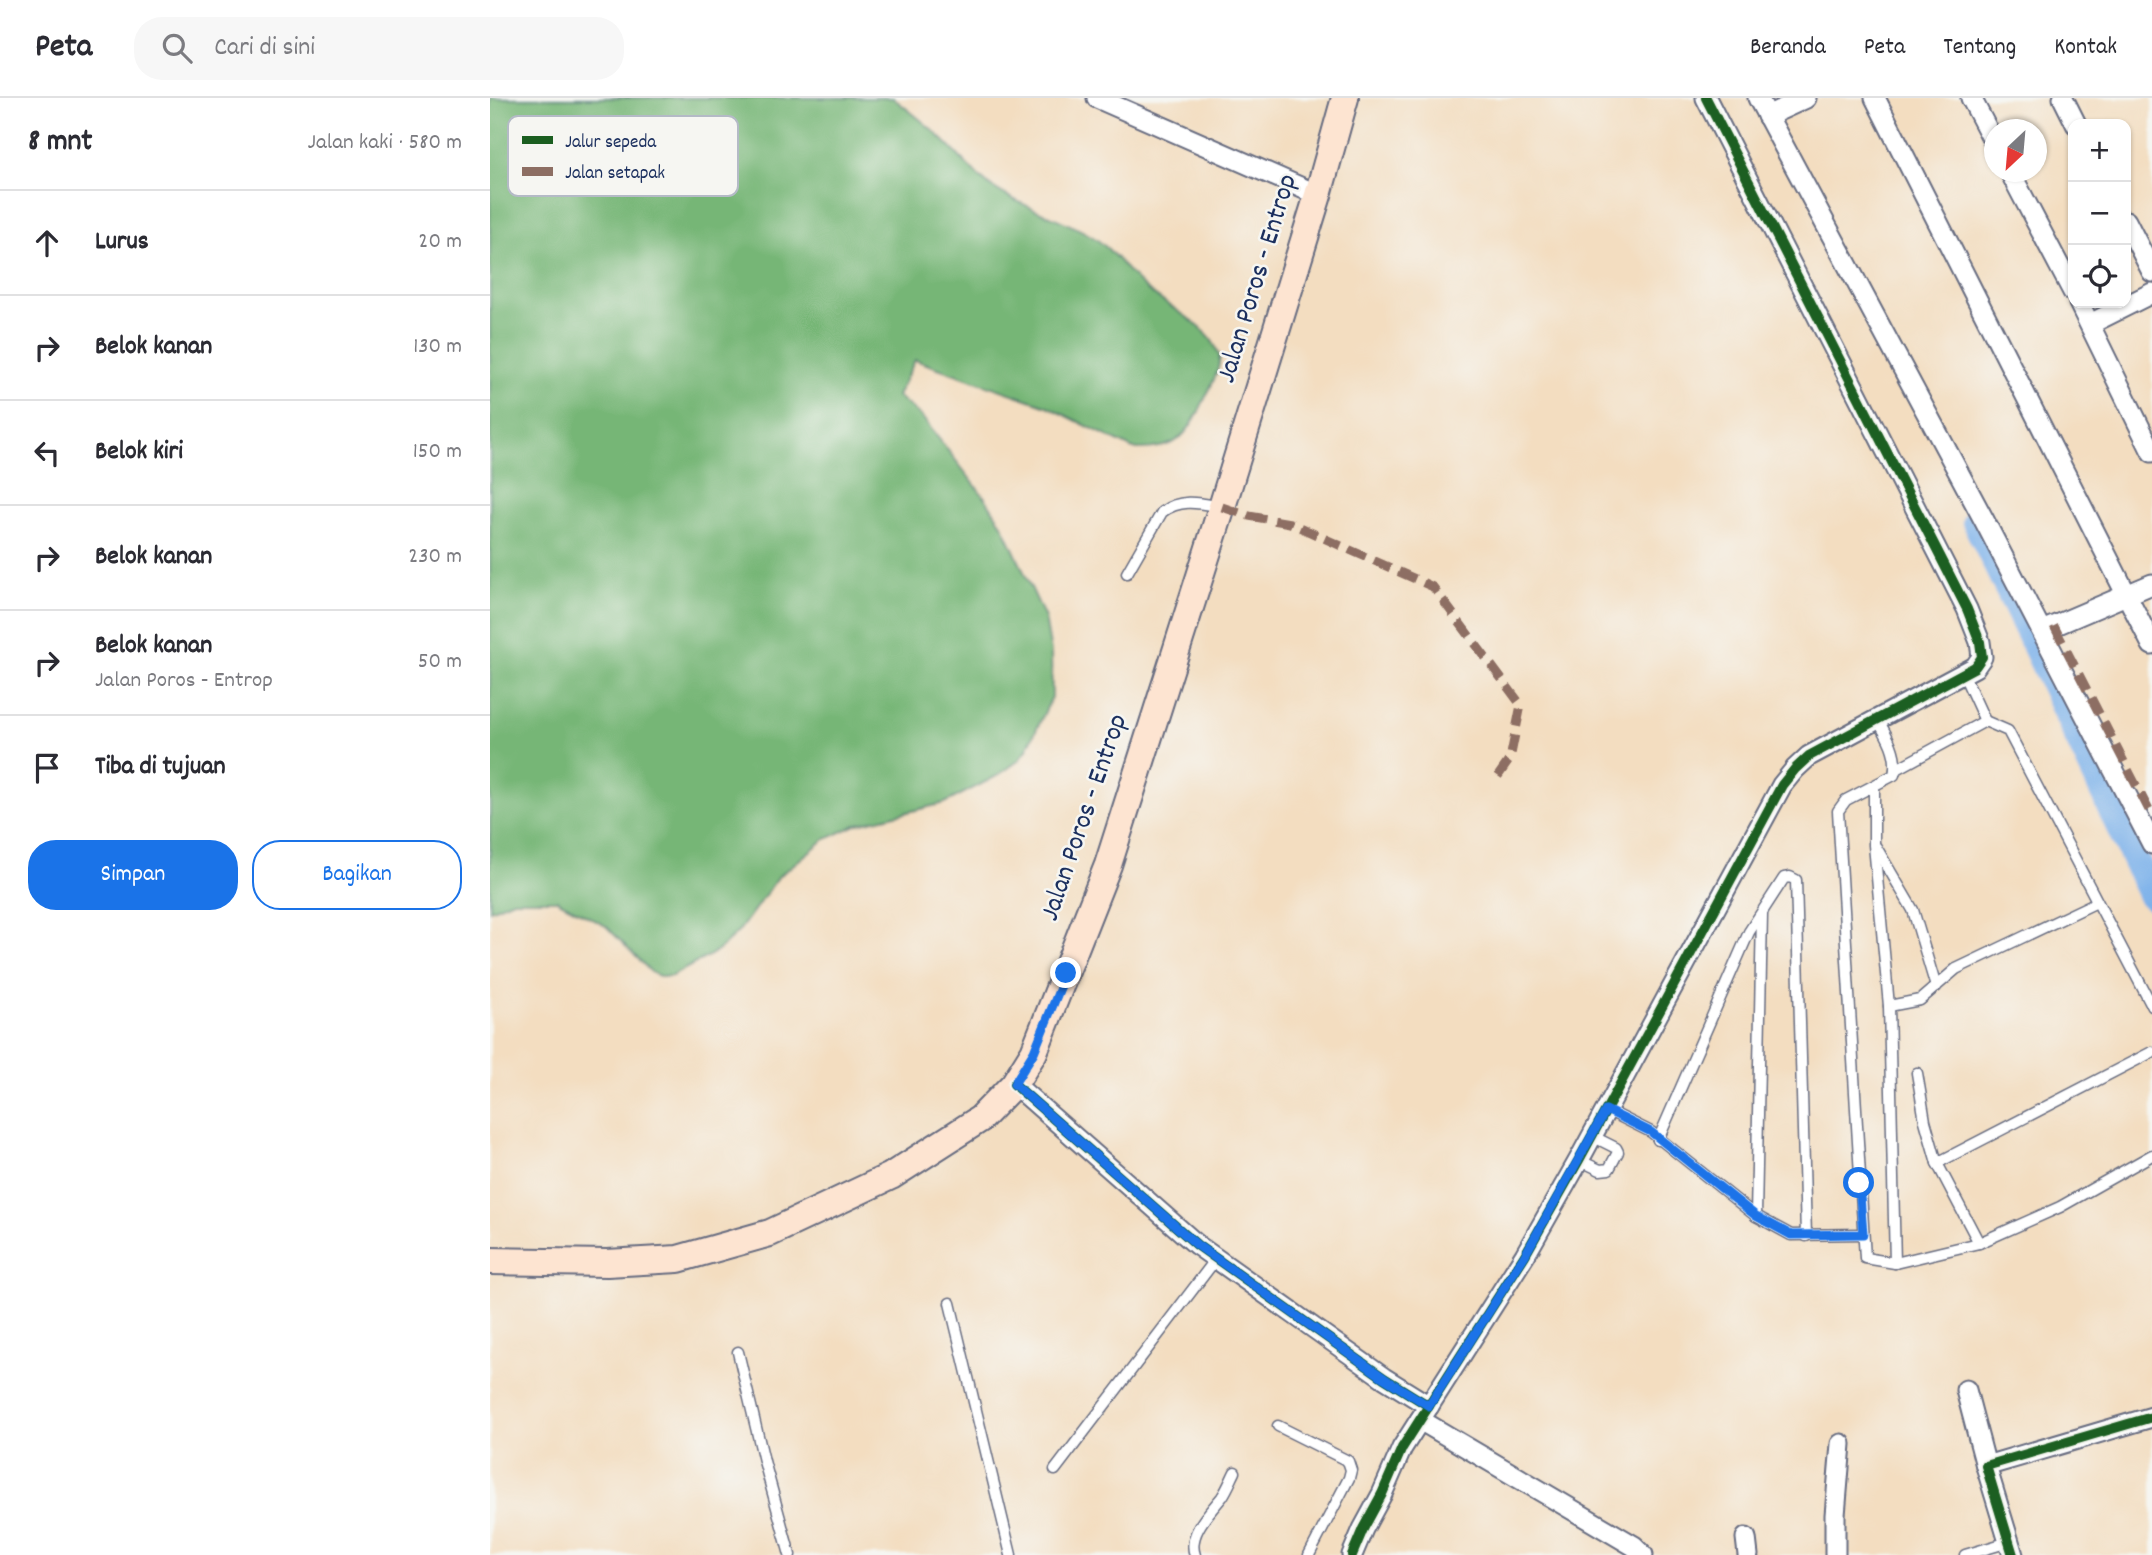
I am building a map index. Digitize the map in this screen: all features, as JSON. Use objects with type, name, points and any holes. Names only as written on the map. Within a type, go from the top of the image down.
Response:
[{"type":"main road","name":"Jalan Poros - Entrop","points":[[490,1261],[607,1263],[678,1259],[770,1233],[891,1176],[980,1119],[1014,1084],[1034,1052],[1108,865],[1222,507],[1345,98]]},
{"type":"street","points":[[1097,98],[1318,195]]},
{"type":"street","points":[[1352,1555],[1402,1448],[1429,1421],[1525,1255],[1782,785],[1809,756],[1967,681],[1982,657],[1980,642],[1967,609],[1706,98]]},
{"type":"street","points":[[1758,98],[2042,631],[2152,844]]},
{"type":"street","points":[[1875,98],[2152,645]]},
{"type":"street","points":[[1971,98],[1984,123]]},
{"type":"street","points":[[2063,98],[2074,119]]},
{"type":"street","points":[[1767,116],[1799,101]]},
{"type":"street","points":[[2015,182],[2068,282]]},
{"type":"street","points":[[2131,231],[2152,272]]},
{"type":"street","points":[[2090,324],[2152,293]]},
{"type":"street","points":[[2082,308],[2152,452]]},
{"type":"street","points":[[2042,631],[2152,584]]},
{"type":"street","points":[[1014,1084],[1127,1186],[1216,1259],[1384,1378],[1429,1421],[1634,1546],[1643,1555]]},
{"type":"street","points":[[1966,1391],[2011,1548]]},
{"type":"street","points":[[1986,1466],[2152,1417]]},
{"type":"street","points":[[1835,1555],[1841,1444]]},
{"type":"lane","points":[[1127,573],[1162,512],[1171,505],[1189,501],[1222,507]]},
{"type":"lane","points":[[1967,681],[1985,721],[2008,731],[2152,1006]]},
{"type":"lane","points":[[1895,770],[1985,721]]},
{"type":"lane","points":[[1879,723],[1897,764],[1894,775],[1846,800],[1838,811],[1865,1258],[1895,1262],[1979,1243],[2060,1207],[2152,1155]]},
{"type":"lane","points":[[1874,787],[1874,845],[1889,1006],[1895,1262]]},
{"type":"lane","points":[[1874,845],[1913,910],[1936,987]]},
{"type":"lane","points":[[1658,1140],[1749,932],[1784,878],[1796,880],[1806,1236]]},
{"type":"lane","points":[[1889,1006],[1920,1000],[1956,969],[2097,902]]},
{"type":"lane","points":[[1756,1216],[1762,913]]},
{"type":"lane","points":[[1937,1163],[2152,1052]]},
{"type":"lane","points":[[1917,1073],[1925,1121],[1937,1163],[1979,1243]]},
{"type":"lane","points":[[1606,1110],[1651,1132],[1756,1216],[1791,1235],[1863,1234]]},
{"type":"lane","points":[[1579,1160],[1601,1170],[1609,1169],[1618,1152],[1616,1148],[1592,1136]]},
{"type":"lane","points":[[1055,1469],[1216,1259]]},
{"type":"lane","points":[[950,1303],[1011,1555]]},
{"type":"lane","points":[[738,1352],[754,1424],[790,1555]]},
{"type":"lane","points":[[1278,1426],[1348,1461],[1351,1470],[1309,1555]]},
{"type":"lane","points":[[1195,1555],[1193,1541],[1207,1515],[1223,1496],[1235,1472]]},
{"type":"lane","points":[[1965,1555],[2011,1548]]},
{"type":"green space","points":[[490,98],[893,98],[948,144],[988,184],[1011,198],[1097,239],[1145,288],[1207,334],[1220,360],[1213,382],[1188,429],[1174,442],[1157,448],[1133,449],[1047,406],[915,360],[897,396],[921,416],[986,499],[1003,526],[1045,618],[1051,652],[1052,697],[1026,751],[1018,761],[997,776],[945,803],[858,824],[824,840],[779,876],[738,932],[718,951],[672,976],[662,977],[652,973],[606,926],[557,900],[513,900],[490,910]]},
{"type":"waterway","points":[[1976,522],[2152,896]]},
{"type":"marked path","points":[[1222,507],[1249,516],[1290,523],[1433,587],[1521,705],[1510,759],[1496,779]]},
{"type":"marked path","points":[[2054,626],[2152,816]]},
{"type":"cycle path","points":[[1352,1555],[1402,1448],[1525,1255],[1782,785],[1809,756],[1975,667],[1982,657],[1980,642],[1967,609],[1706,98]]},
{"type":"cycle path","points":[[1014,1084],[1197,1245],[1384,1378],[1429,1406]]},
{"type":"cycle path","points":[[2013,1555],[1986,1466],[2152,1417]]},
{"type":"route","points":[[1066,973],[1034,1052],[1014,1084],[1197,1245],[1384,1378],[1429,1406],[1525,1255],[1606,1110],[1651,1132],[1756,1216],[1791,1235],[1863,1234],[1859,1183]]}]
